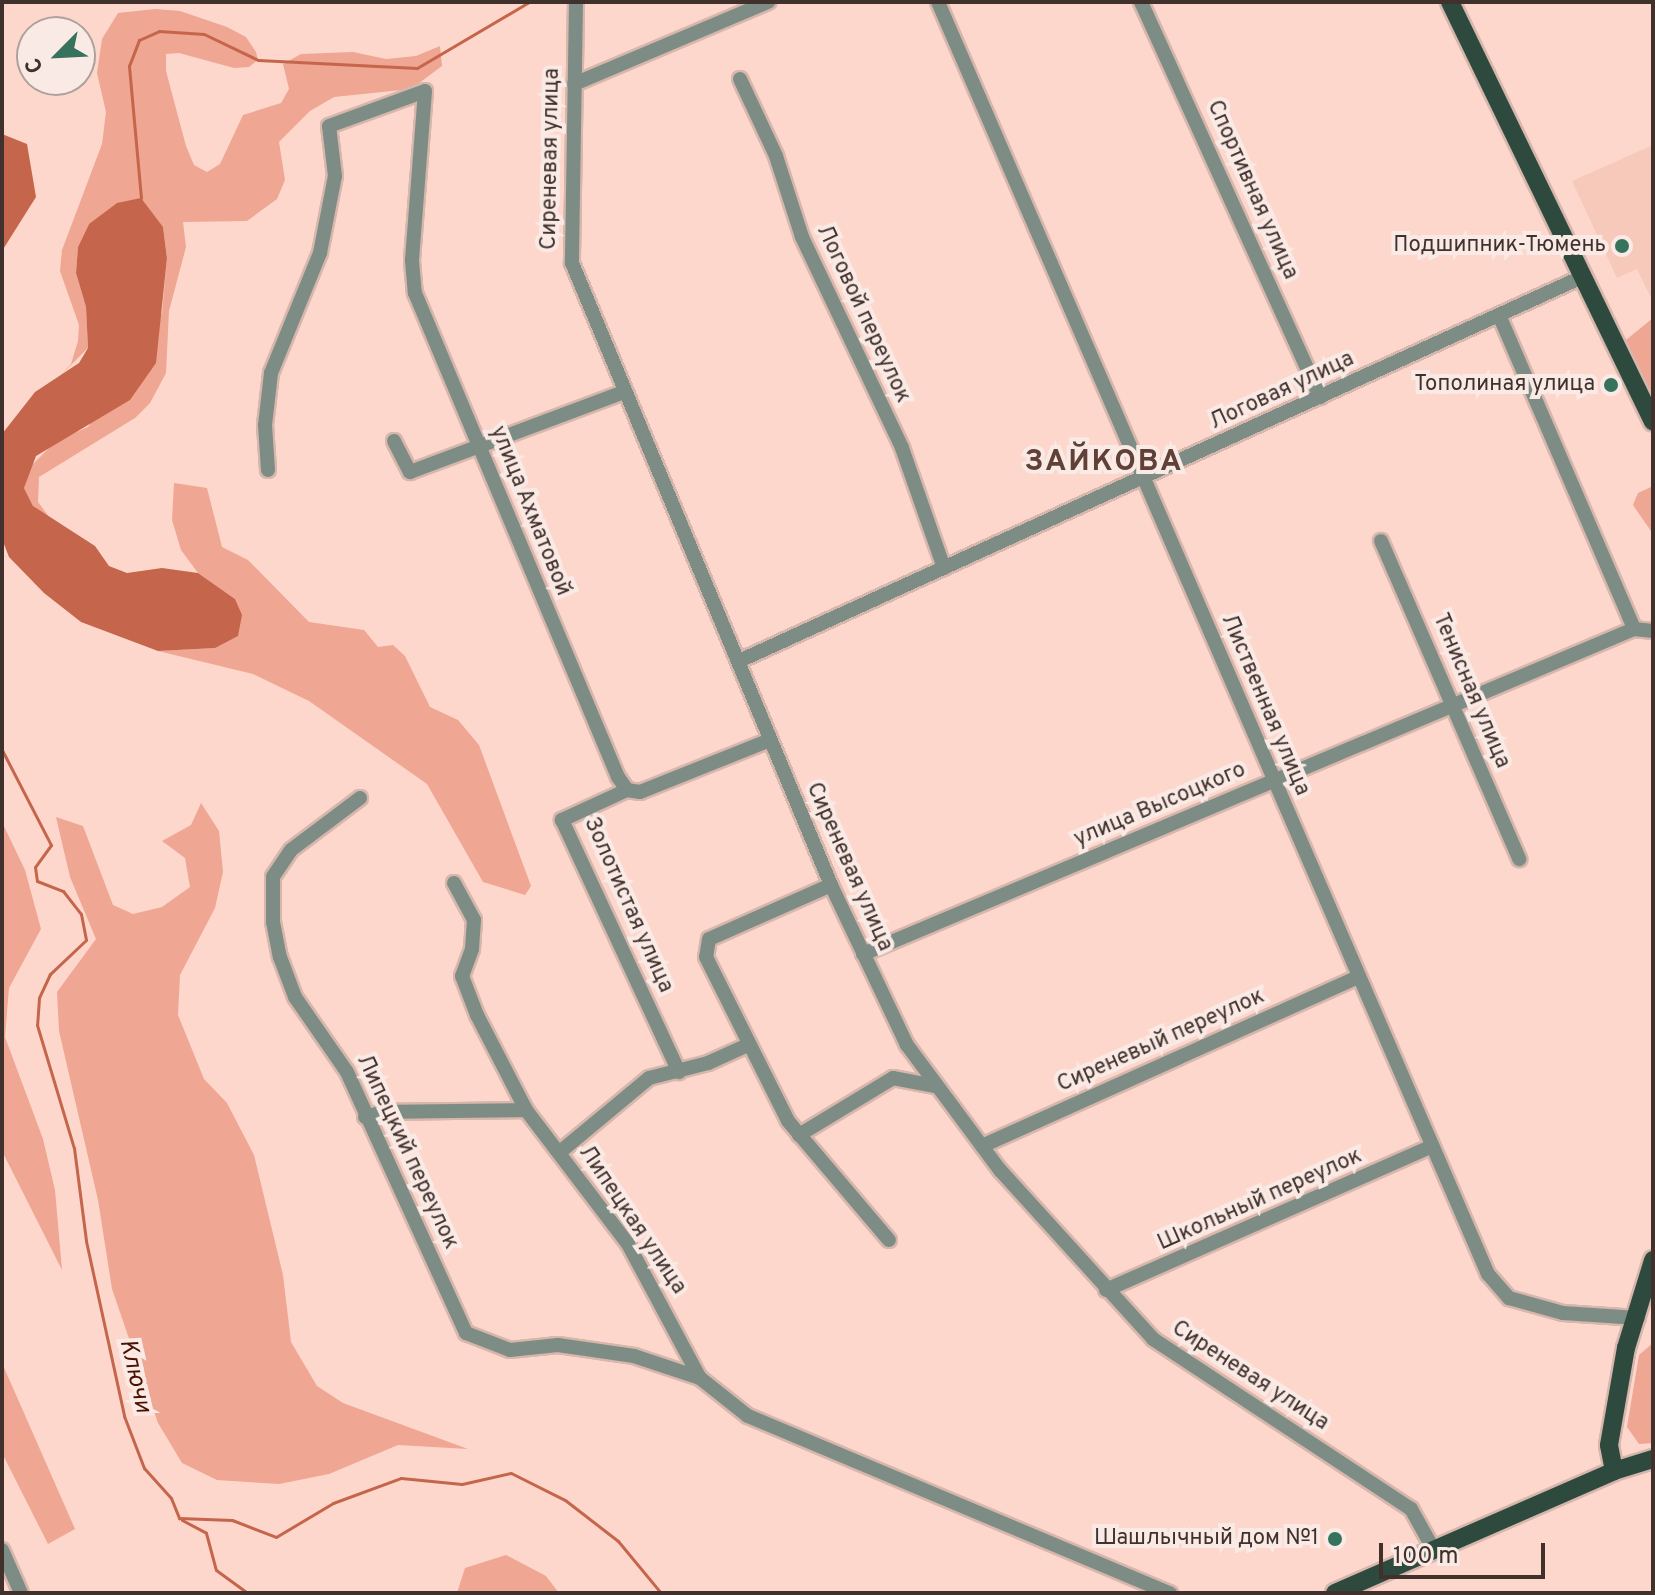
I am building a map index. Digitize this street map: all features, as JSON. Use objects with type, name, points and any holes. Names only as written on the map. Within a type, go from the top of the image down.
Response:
[{"type":"main road","points":[[1450,2],[1580,278],[1653,421]]},
{"type":"main road","points":[[1614,1471],[1609,1445],[1626,1348],[1645,1320],[1653,1260]]},
{"type":"main road","points":[[1335,1593],[1614,1471],[1653,1459]]},
{"type":"street","name":"Сиреневая улица","points":[[576,2],[572,263],[831,885],[907,1045],[982,1146],[1106,1290],[1153,1339],[1411,1509],[1434,1550]]},
{"type":"street","points":[[574,84],[768,2]]},
{"type":"street","name":"Лиственная улица","points":[[938,2],[1430,1147],[1488,1274],[1509,1298],[1563,1313],[1645,1320]]},
{"type":"street","name":"Спортивная улица","points":[[1141,2],[1320,397]]},
{"type":"street","name":"Логовой переулок","points":[[740,79],[776,156],[802,237],[902,448],[944,568]]},
{"type":"street","name":"улица Ахматовой","points":[[268,470],[265,425],[271,373],[320,253],[335,176],[329,126],[425,91],[412,261],[415,293],[566,657],[627,790]]},
{"type":"street","name":"Логовая улица","points":[[739,661],[1580,278]]},
{"type":"street","points":[[1499,315],[1634,629]]},
{"type":"street","points":[[394,441],[410,472],[624,392]]},
{"type":"street","name":"Тенисная улица","points":[[1381,541],[1455,704],[1519,859]]},
{"type":"street","name":"улица Высоцкого","points":[[863,954],[1634,629],[1653,631]]},
{"type":"street","points":[[627,790],[640,792],[770,740]]},
{"type":"street","name":"Золотистая улица","points":[[627,790],[562,820],[679,1072]]},
{"type":"street","name":"Липецкий переулок","points":[[360,798],[291,850],[273,877],[273,922],[295,997],[332,1045],[466,1333],[510,1350],[558,1345],[634,1356],[700,1378]]},
{"type":"street","name":"Липецкая улица","points":[[454,883],[474,920],[472,949],[462,976],[526,1110],[628,1244],[700,1378],[748,1416],[1170,1593]]},
{"type":"street","points":[[831,885],[709,939],[706,957],[748,1045],[799,1135],[889,1240]]},
{"type":"street","name":"Сиреневый переулок","points":[[982,1146],[1358,977]]},
{"type":"street","points":[[560,1152],[649,1078],[679,1072],[748,1045]]},
{"type":"street","points":[[799,1135],[893,1078],[935,1086]]},
{"type":"street","points":[[365,1117],[384,1112],[526,1110]]},
{"type":"street","name":"Школьный переулок","points":[[1106,1290],[1430,1147]]},
{"type":"street","points":[[2,1550],[21,1593]]},
{"type":"shaded area","points":[[155,9],[180,11],[227,27],[246,37],[256,52],[258,60],[249,67],[234,68],[179,53],[166,54],[166,71],[186,146],[194,165],[207,172],[220,164],[243,115],[281,103],[289,89],[283,64],[301,54],[353,52],[386,59],[416,56],[440,46],[442,66],[411,89],[334,97],[310,111],[279,142],[285,180],[277,199],[247,221],[183,222],[186,247],[169,311],[166,373],[150,403],[135,418],[39,477],[38,502],[55,525],[33,506],[24,488],[27,470],[56,441],[88,427],[162,313],[167,257],[163,227],[89,224],[78,247],[76,273],[86,307],[88,348],[59,377],[71,364],[78,341],[79,325],[60,271],[62,250],[102,144],[106,112],[97,73],[102,39],[118,13]]},
{"type":"shaded area","points":[[2,134],[27,144],[36,197],[2,251]]},
{"type":"shaded area","points":[[1653,145],[1653,302],[1637,269],[1617,278],[1572,181]]},
{"type":"shaded area","points":[[141,198],[163,227],[167,258],[156,363],[130,400],[36,456],[24,488],[33,506],[95,546],[109,566],[127,573],[162,568],[198,573],[235,599],[242,615],[238,636],[215,648],[158,651],[81,622],[44,593],[9,557],[2,539],[2,434],[35,392],[79,363],[88,348],[86,307],[76,273],[78,247],[89,224],[117,203]]},
{"type":"shaded area","points":[[1653,318],[1653,410],[1621,344]]},
{"type":"shaded area","points":[[174,483],[207,488],[222,547],[248,560],[309,622],[364,630],[378,647],[393,645],[405,656],[430,707],[458,720],[479,745],[531,886],[525,895],[483,882],[427,784],[309,701],[253,674],[158,651],[215,648],[235,599],[198,573],[181,550],[172,520]]},
{"type":"shaded area","points":[[1651,487],[1653,534],[1633,505],[1638,493]]},
{"type":"shaded area","points":[[201,803],[219,831],[223,872],[215,908],[180,975],[178,1015],[204,1079],[227,1103],[254,1155],[283,1275],[291,1342],[317,1386],[343,1403],[468,1449],[398,1445],[329,1474],[279,1484],[217,1480],[182,1463],[158,1423],[112,1289],[98,1200],[59,1031],[57,992],[96,939],[70,877],[56,817],[83,826],[113,905],[133,914],[162,907],[190,887],[185,858],[162,841],[191,825]]},
{"type":"shaded area","points":[[2,822],[25,870],[41,929],[9,988],[5,1037],[43,1139],[55,1190],[62,1270],[2,1151]]},
{"type":"shaded area","points":[[1653,1343],[1653,1443],[1639,1444],[1627,1427],[1639,1355]]},
{"type":"shaded area","points":[[2,1363],[75,1529],[48,1544],[2,1453]]},
{"type":"shaded area","points":[[506,1555],[546,1576],[559,1593],[457,1593],[465,1568]]},
{"type":"waterway","points":[[141,198],[129,66],[139,40],[159,31],[204,34],[258,60],[417,68],[529,2]]},
{"type":"waterway","name":"Ключи","points":[[2,750],[51,845],[35,867],[37,881],[63,891],[81,914],[86,940],[50,974],[39,998],[37,1025],[74,1148],[86,1241],[124,1416],[144,1468],[171,1498],[179,1518],[232,1520],[276,1537],[333,1503],[401,1478],[462,1484],[511,1473],[565,1500],[618,1541],[661,1593]]},
{"type":"waterway","points":[[182,1520],[206,1533],[216,1570],[248,1593]]},
{"type":"place","name":"Подшипник-Тюмень","points":[[1622,246]]},
{"type":"place","name":"Тополиная улица","points":[[1611,385]]},
{"type":"place","name":"Шашлычный дом №1","points":[[1335,1539]]},
{"type":"district","name":"ЗАЙКОВА","points":[[1104,463]]}]
